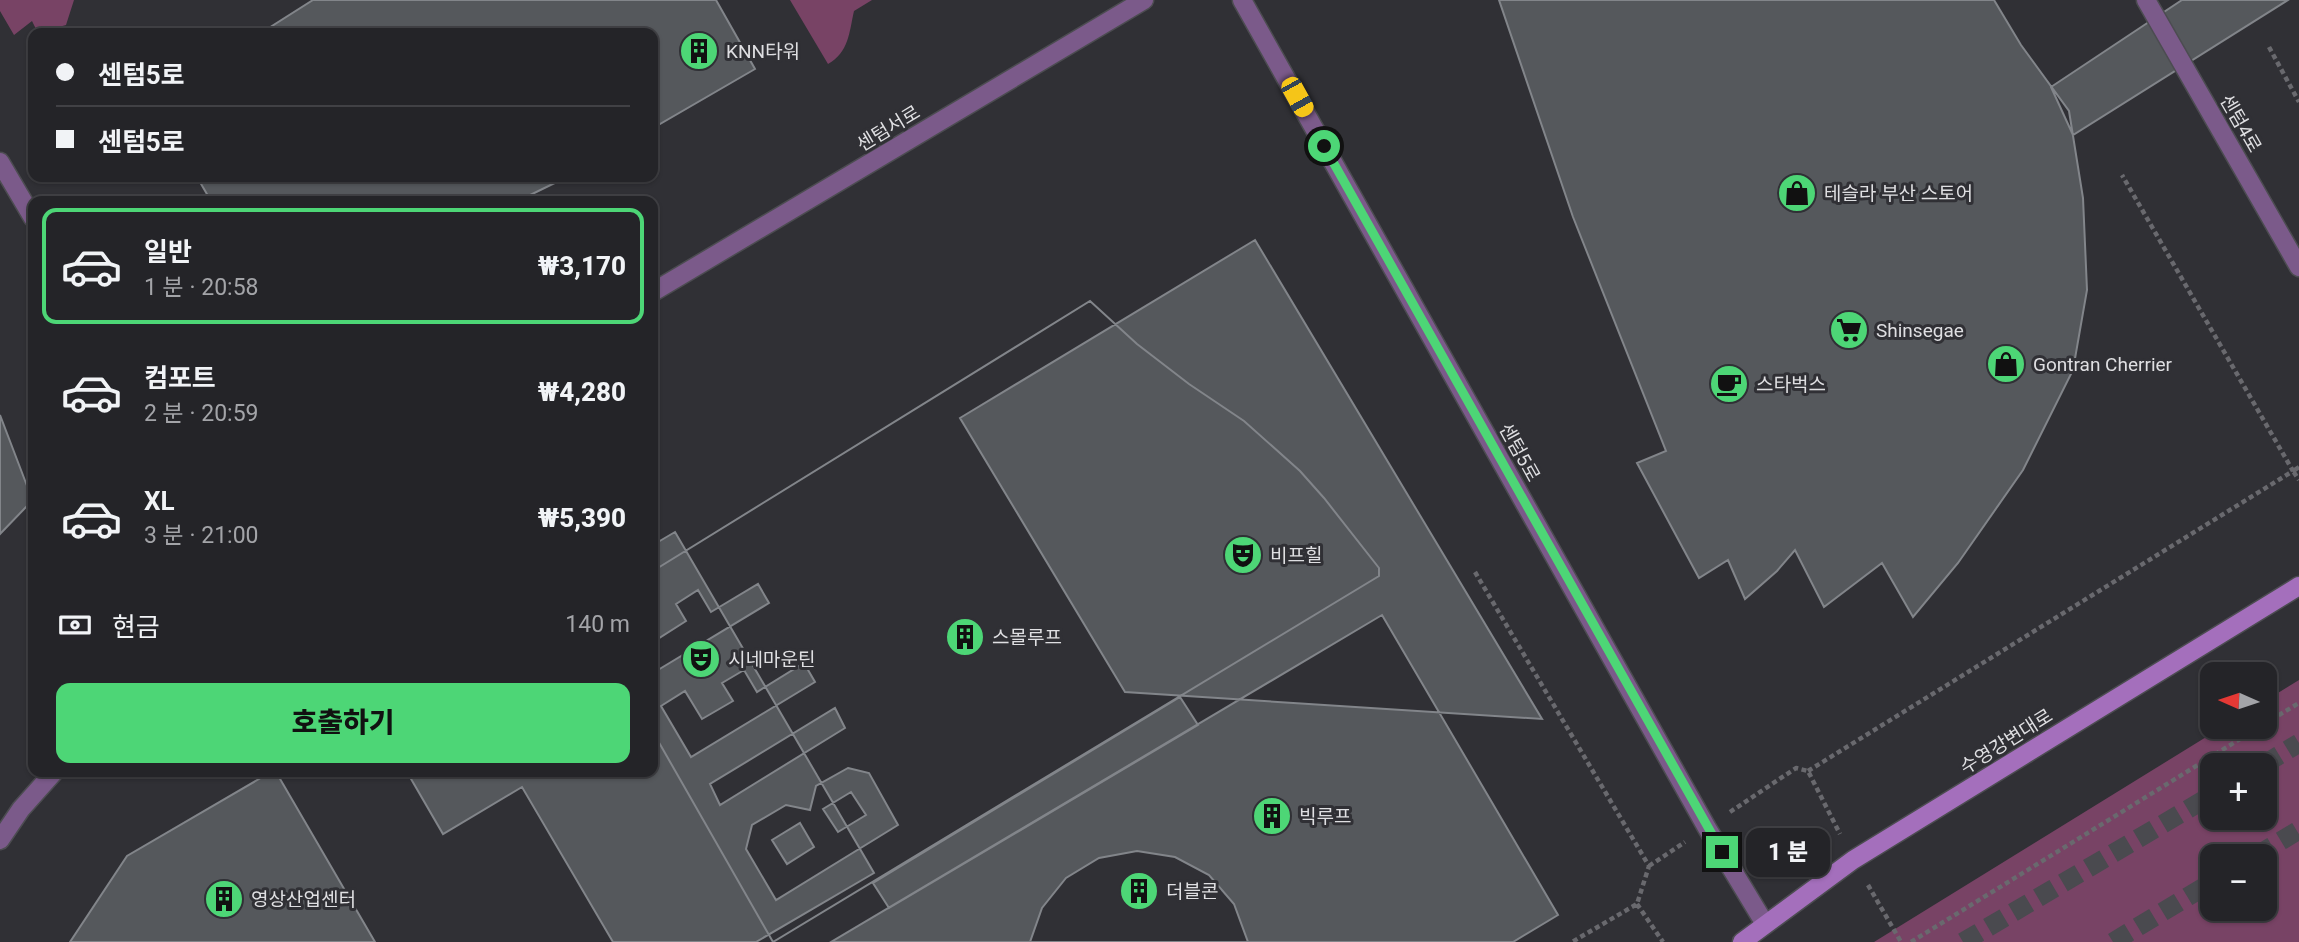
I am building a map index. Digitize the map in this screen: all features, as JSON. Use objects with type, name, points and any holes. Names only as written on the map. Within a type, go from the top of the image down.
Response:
[{"type":"main road","name":"수영강변대로","points":[[1742,942],[1853,860],[2299,586]]},
{"type":"street","name":"센텀서로","points":[[658,289],[1144,0]]},
{"type":"street","name":"센텀5로","points":[[1242,0],[1707,828],[1765,924]]},
{"type":"street","name":"센텀4로","points":[[2146,0],[2299,267]]},
{"type":"street","points":[[0,162],[28,210]]},
{"type":"street","points":[[0,839],[21,809],[50,777]]},
{"type":"path","points":[[2269,47],[2299,102]]},
{"type":"path","points":[[2122,175],[2299,480]]},
{"type":"path","points":[[1572,942],[1637,904],[1649,866],[1796,768],[1808,771],[2299,467]]},
{"type":"path","points":[[1475,572],[1649,866]]},
{"type":"path","points":[[2277,716],[2299,703]]},
{"type":"path","points":[[1911,942],[2240,739]]},
{"type":"path","points":[[1808,771],[1853,860],[1901,942]]},
{"type":"path","points":[[1637,904],[1663,942]]},
{"type":"shaded area","points":[[0,0],[74,0],[66,25],[36,28],[32,21],[14,35],[0,11]]},
{"type":"shaded area","points":[[790,0],[872,0],[854,11],[844,48],[828,64]]},
{"type":"shaded area","points":[[2299,680],[2299,942],[1874,942],[2203,739],[2277,739],[2277,694]]},
{"type":"building","name":"KNN타워","points":[[313,0],[716,0],[755,69],[658,125],[658,28],[269,28]]},
{"type":"building","name":"Shinsegae","points":[[1499,0],[1994,0],[2021,45],[2069,111],[2083,198],[2087,290],[2073,370],[2023,470],[1958,563],[1913,617],[1882,563],[1824,607],[1795,550],[1777,571],[1745,599],[1728,560],[1699,578],[1637,463],[1666,451],[1573,217]]},
{"type":"building","points":[[2182,0],[2288,0],[2073,135],[2051,87]]},
{"type":"building","points":[[200,182],[557,182],[528,196],[208,196]]},
{"type":"building","name":"비프힐","points":[[1255,240],[1542,719],[1125,692],[960,418]]},
{"type":"building","name":"스몰루프","points":[[1090,301],[1137,344],[1244,421],[1300,471],[1379,568],[1379,576],[773,942],[658,741],[658,670],[769,603],[758,584],[711,612],[698,590],[676,604],[686,621],[658,639],[658,568]],"holes":[[[804,663],[815,682],[691,757],[661,706],[685,691],[702,719],[733,701],[722,683],[744,670],[757,692]],[[835,708],[845,728],[720,805],[710,784]],[[848,768],[869,773],[898,825],[776,900],[746,849],[752,825],[786,805],[810,810],[816,786]]]},
{"type":"building","name":"스몰루프","points":[[1090,301],[1137,344],[1244,421],[1300,471],[1379,568],[1379,576],[773,942],[658,741],[658,568]]},
{"type":"building","points":[[0,415],[28,488],[28,498],[27,506],[0,534]]},
{"type":"building","name":"시네마운틴","points":[[675,532],[874,873],[756,942],[613,942],[522,787],[443,834],[410,777],[658,777],[658,542]]},
{"type":"building","name":"빅루프","points":[[1382,615],[1558,915],[1513,942],[831,942]]},
{"type":"building","points":[[1180,697],[1198,725],[889,908],[873,883]]},
{"type":"building","name":"영상산업센터","points":[[262,777],[279,777],[375,942],[70,942],[127,856]]},
{"type":"building","points":[[851,792],[866,815],[838,832],[823,809]]},
{"type":"building","points":[[800,823],[814,847],[787,864],[772,840]]},
{"type":"building","name":"더블콘","points":[[1137,851],[1175,857],[1209,875],[1234,904],[1248,942],[1030,942],[1042,908],[1066,878],[1099,858]]},
{"type":"tunnel","points":[[2277,756],[2299,743]]},
{"type":"tunnel","points":[[1963,942],[2200,802]]},
{"type":"tunnel","points":[[2276,844],[2299,830]]},
{"type":"tunnel","points":[[2113,942],[2200,889]]},
{"type":"place","name":"KNN타워","points":[[699,51]]},
{"type":"place","name":"테슬라 부산 스토어","points":[[1797,193]]},
{"type":"place","name":"Shinsegae","points":[[1849,330]]},
{"type":"place","name":"Gontran Cherrier","points":[[2006,364]]},
{"type":"place","name":"스타벅스","points":[[1729,384]]},
{"type":"place","name":"비프힐","points":[[1243,555]]},
{"type":"place","name":"스몰루프","points":[[965,637]]},
{"type":"place","name":"시네마운틴","points":[[701,659]]},
{"type":"place","name":"빅루프","points":[[1272,816]]},
{"type":"place","name":"더블콘","points":[[1139,891]]},
{"type":"place","name":"영상산업센터","points":[[224,899]]},
{"type":"route","points":[[1324,146],[1722,852]]}]
